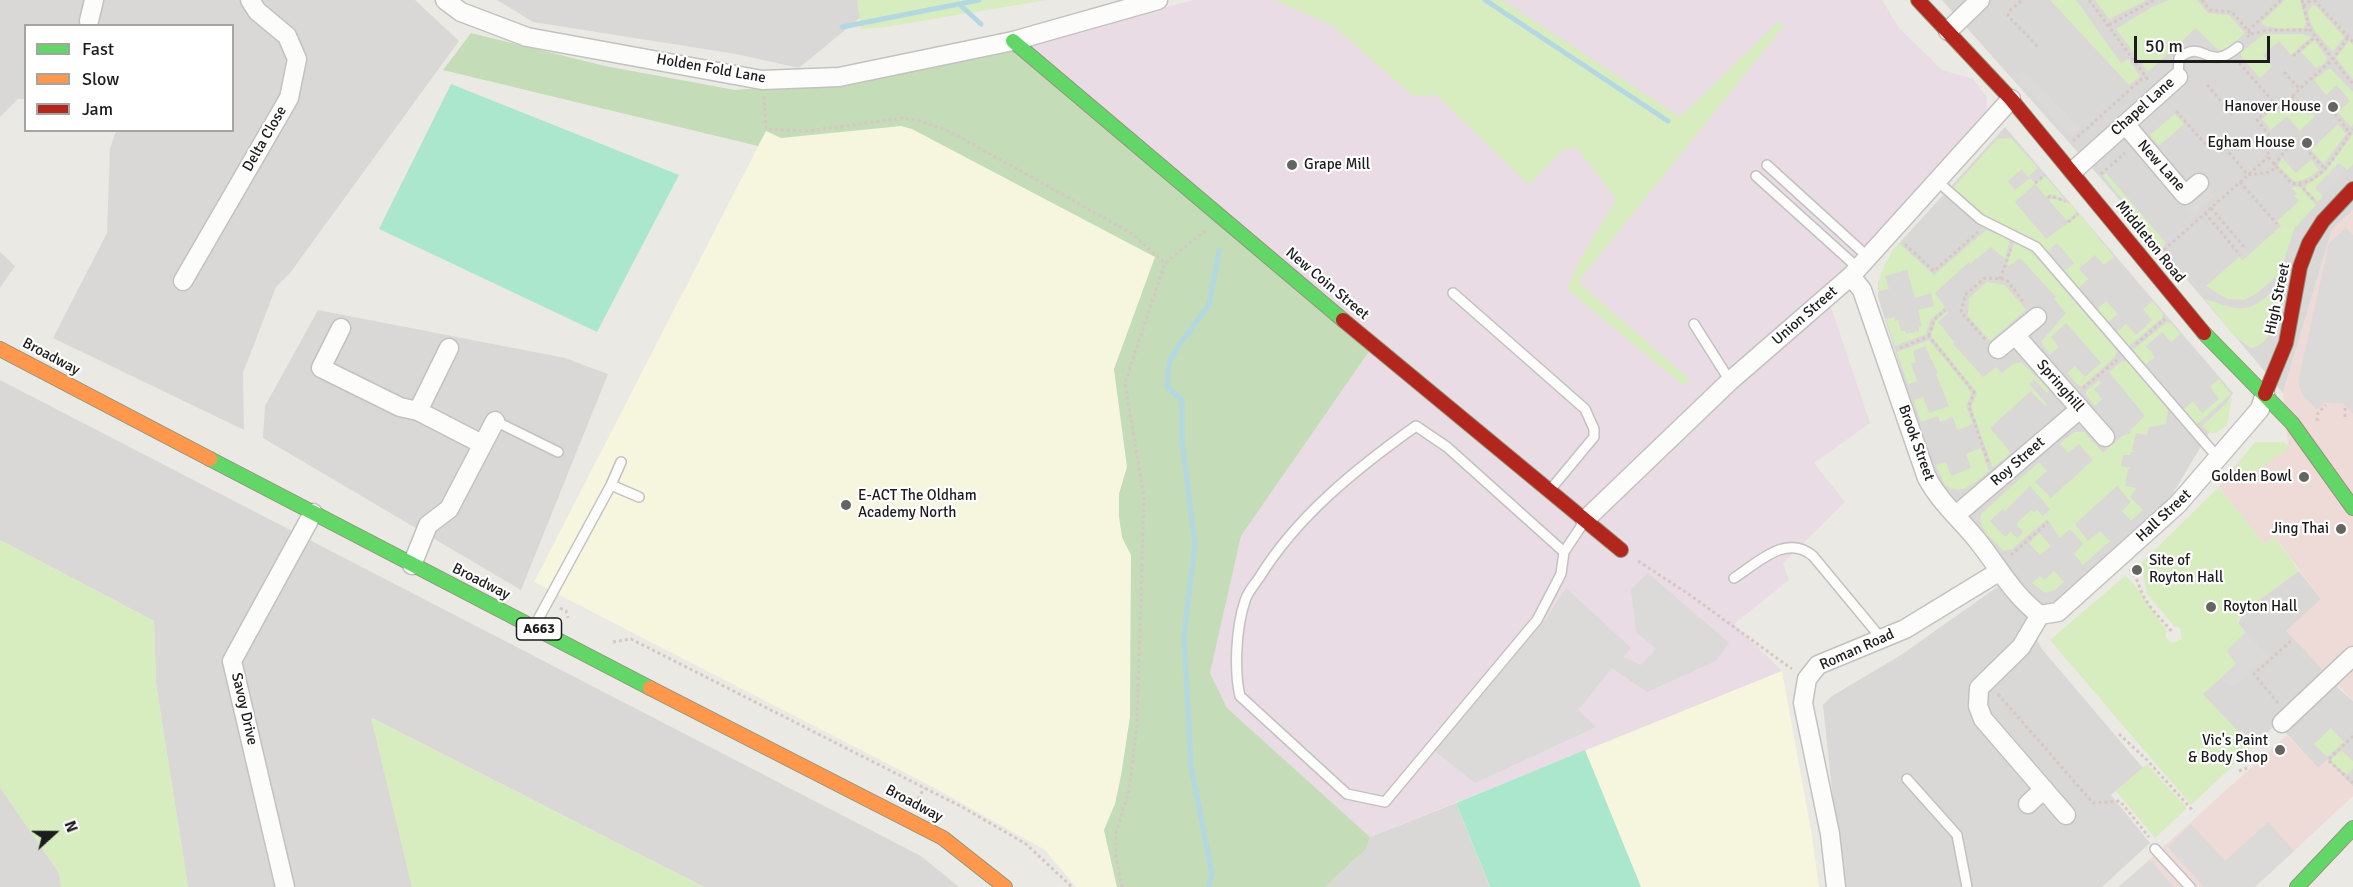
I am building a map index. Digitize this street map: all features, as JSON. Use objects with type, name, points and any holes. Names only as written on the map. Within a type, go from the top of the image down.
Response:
[{"type":"main road","name":"Middleton Road","points":[[1918,0],[2011,99],[2073,171],[2137,254],[2205,334],[2292,423],[2353,508]]},
{"type":"main road","name":"New Coin Street","points":[[1013,41],[1548,492],[1621,550]]},
{"type":"main road","name":"High Street","points":[[2265,394],[2267,378],[2281,357],[2291,324],[2299,275],[2309,243],[2327,217],[2350,197]]},
{"type":"main road","name":"Broadway","points":[[0,349],[412,566],[943,838],[1005,887]]},
{"type":"main road","points":[[2296,887],[2353,828]]},
{"type":"street","points":[[89,21],[94,0]]},
{"type":"street","name":"Delta Close","points":[[183,281],[289,98],[297,59],[288,36],[257,11],[250,0]]},
{"type":"street","name":"Holden Fold Lane","points":[[445,0],[461,12],[527,37],[762,80],[839,77],[1013,41],[1158,0]]},
{"type":"street","points":[[1948,31],[1980,0]]},
{"type":"street","name":"Chapel Lane","points":[[2073,171],[2178,77]]},
{"type":"street","name":"Union Street","points":[[1585,520],[1730,381],[1859,267],[2011,99]]},
{"type":"street","name":"New Lane","points":[[2125,124],[2186,195],[2199,183]]},
{"type":"street","name":"Brook Street","points":[[1859,267],[1862,290],[1927,478],[1942,502],[2004,565],[2019,597],[2040,615]]},
{"type":"street","points":[[1998,349],[2037,317]]},
{"type":"street","points":[[341,328],[321,368],[400,408],[418,411],[483,444]]},
{"type":"street","name":"Springhill","points":[[2015,335],[2105,437]]},
{"type":"street","points":[[418,411],[449,348]]},
{"type":"street","name":"Hall Street","points":[[2040,615],[2058,612],[2178,504],[2260,409],[2265,394]]},
{"type":"street","name":"Roy Street","points":[[1956,514],[2080,409]]},
{"type":"street","points":[[412,566],[428,525],[449,509],[495,422]]},
{"type":"street","name":"Savoy Drive","points":[[285,887],[232,661],[313,513]]},
{"type":"street","name":"Roman Road","points":[[1836,887],[1830,834],[1803,703],[1807,679],[1818,664],[1905,629],[2004,565]]},
{"type":"street","points":[[2040,615],[2022,646],[1983,681],[1978,688],[1977,697],[1983,719],[2066,815]]},
{"type":"street","points":[[2282,715],[2353,656]]},
{"type":"street","points":[[2028,804],[2044,789]]},
{"type":"lane","name":"Chapel Lane","points":[[2178,77],[2179,58],[2184,54],[2199,51],[2216,58],[2225,58],[2238,47]]},
{"type":"lane","points":[[1767,165],[1859,267]]},
{"type":"lane","points":[[1756,176],[1859,267]]},
{"type":"lane","points":[[1937,181],[1988,223],[2036,247],[2219,459]]},
{"type":"lane","points":[[1453,293],[1585,409],[1594,429],[1594,437],[1548,492]]},
{"type":"lane","points":[[1694,324],[1730,381]]},
{"type":"lane","points":[[495,422],[558,452]]},
{"type":"lane","points":[[1564,552],[1447,447],[1416,426],[1363,464],[1277,548],[1245,601],[1238,641],[1236,681],[1240,696],[1347,794],[1385,802],[1537,620],[1561,574],[1564,552],[1585,520]]},
{"type":"lane","points":[[534,627],[611,485],[621,462]]},
{"type":"lane","points":[[611,485],[639,497]]},
{"type":"lane","points":[[1734,578],[1778,549],[1788,546],[1802,548],[1813,556],[1881,638]]},
{"type":"lane","points":[[1907,779],[1957,835],[1967,887]]},
{"type":"lane","points":[[2155,849],[2190,887]]},
{"type":"path","points":[[2071,143],[2145,76],[2089,0]]},
{"type":"path","points":[[2108,25],[2154,0]]},
{"type":"path","points":[[2202,0],[2210,10],[2232,12],[2250,32]]},
{"type":"path","points":[[2281,0],[2238,47],[2236,60],[2279,108],[2333,59],[2348,37]]},
{"type":"path","points":[[2302,0],[2310,30],[2353,84]]},
{"type":"path","points":[[2303,6],[2312,0],[2353,42]]},
{"type":"path","points":[[2021,1],[2009,11],[2008,16],[2038,48]]},
{"type":"path","points":[[2250,32],[2310,30]]},
{"type":"path","points":[[2292,56],[2315,37]]},
{"type":"path","points":[[2284,72],[2300,89]]},
{"type":"path","points":[[2206,85],[2233,115]]},
{"type":"path","points":[[763,88],[766,129],[808,131],[902,118],[920,121],[980,147],[1131,233],[1165,263]]},
{"type":"path","points":[[2292,96],[2307,111],[2319,105]]},
{"type":"path","points":[[2275,103],[2257,120],[2268,134],[2268,157],[2291,183],[2299,184],[2314,178],[2325,169],[2353,129]]},
{"type":"path","points":[[2176,111],[2208,148],[2218,140],[2248,175]]},
{"type":"path","points":[[2335,114],[2350,133]]},
{"type":"path","points":[[2248,175],[2270,172],[2293,141]]},
{"type":"path","points":[[2097,177],[2133,146]]},
{"type":"path","points":[[2309,152],[2325,169]]},
{"type":"path","points":[[2159,254],[2268,157]]},
{"type":"path","points":[[2035,183],[2047,173]]},
{"type":"path","points":[[2240,182],[2277,224]]},
{"type":"path","points":[[2299,184],[2319,206]]},
{"type":"path","points":[[2048,198],[2050,196],[2073,203]]},
{"type":"path","points":[[2211,208],[2245,248]]},
{"type":"path","points":[[2068,222],[2080,212]]},
{"type":"path","points":[[2205,213],[2240,255]]},
{"type":"path","points":[[1122,887],[1116,855],[1116,833],[1129,790],[1137,724],[1144,497],[1125,383],[1147,310],[1165,263],[1222,217]]},
{"type":"path","points":[[1899,239],[1934,271],[1988,223]]},
{"type":"path","points":[[2000,279],[2015,236]]},
{"type":"path","points":[[2236,249],[2242,244]]},
{"type":"path","points":[[1998,349],[1989,344],[1961,312],[1965,296],[1985,278],[2006,279],[2037,317]]},
{"type":"path","points":[[1929,336],[1934,320],[1945,310]]},
{"type":"path","points":[[1894,350],[1929,336]]},
{"type":"path","points":[[1929,336],[1974,393],[1969,406],[1992,473]]},
{"type":"path","points":[[2318,413],[2326,405]]},
{"type":"path","points":[[2345,408],[2345,420]]},
{"type":"path","points":[[2004,565],[2048,522]]},
{"type":"path","points":[[1621,550],[1690,596],[1771,657],[1807,679]]},
{"type":"path","points":[[2129,567],[2139,581],[2147,602],[2174,633]]},
{"type":"path","points":[[2282,715],[2254,674],[2292,640]]},
{"type":"path","points":[[1991,686],[2093,803],[2120,801],[2150,838]]},
{"type":"path","points":[[2119,734],[2147,760],[2194,812]]},
{"type":"path","points":[[2353,736],[2328,760],[2353,783]]},
{"type":"path","points":[[2239,771],[2247,768]]},
{"type":"shaded area","points":[[0,0],[415,0],[459,41],[290,273],[276,287],[243,373],[244,430],[53,338],[107,233],[110,148],[116,132],[234,132],[234,24],[24,24],[24,99],[18,99],[0,117]]},
{"type":"shaded area","points":[[497,0],[875,0],[878,3],[799,68],[736,54],[533,22]]},
{"type":"shaded area","points":[[1194,0],[1882,0],[1899,28],[1942,70],[1973,79],[1987,97],[1986,114],[1825,289],[1870,423],[1814,463],[1845,502],[1783,563],[1789,580],[1734,624],[1782,671],[1370,837],[1227,708],[1210,673],[1241,536],[1370,350],[1012,46]]},
{"type":"shaded area","points":[[1942,0],[2353,0],[2353,210],[2332,230],[2283,393],[2106,184]]},
{"type":"shaded area","points":[[2025,70],[2080,129],[2071,138],[2014,75]]},
{"type":"shaded area","name":"E-ACT The Oldham Academy North","points":[[901,126],[912,129],[1156,257],[1114,369],[1127,467],[1119,494],[1122,537],[1131,555],[1130,717],[1115,804],[1104,830],[1117,887],[1076,887],[1045,850],[933,787],[534,582],[766,131]]},
{"type":"shaded area","points":[[2005,127],[2233,393],[2167,503],[2054,606],[2025,615],[2041,648],[2143,768],[2111,795],[2150,843],[2102,887],[1842,887],[1823,705],[1832,696],[1901,655],[2014,575],[1949,494],[1940,489],[1878,297],[1878,283],[1893,250]]},
{"type":"shaded area","points":[[2339,163],[2347,170],[2323,196],[2315,188]]},
{"type":"shaded area","points":[[2206,187],[2215,197],[2194,216],[2185,206]]},
{"type":"shaded area","points":[[2353,210],[2353,701],[2286,631],[2321,599],[2275,537],[2264,544],[2219,487],[2236,464],[2248,475],[2288,444],[2283,393],[2332,229]]},
{"type":"shaded area","points":[[2346,228],[2353,235],[2353,414],[2344,404],[2325,402],[2317,410],[2302,394],[2298,382],[2329,243]]},
{"type":"shaded area","points":[[2057,243],[2074,263],[2063,272],[2047,252]]},
{"type":"shaded area","points":[[0,252],[15,266],[0,288]]},
{"type":"shaded area","points":[[318,310],[565,358],[608,374],[521,590],[263,438],[265,406]]},
{"type":"shaded area","points":[[0,380],[921,856],[959,887],[704,887],[372,718],[412,887],[188,887],[156,684],[154,621],[0,540]]},
{"type":"shaded area","points":[[2299,571],[2321,599],[2338,688],[2353,701],[2353,787],[2327,760],[2318,768],[2277,723],[2253,747],[2200,694],[2245,610]]},
{"type":"shaded area","points":[[1648,573],[1729,643],[1716,661],[1647,692],[1612,668],[1578,710],[1596,727],[1475,783],[1435,751],[1546,619],[1566,588],[1631,648],[1623,657],[1641,665],[1656,649],[1636,632],[1631,589]]},
{"type":"shaded area","points":[[2246,632],[2269,657],[2231,688],[2221,678],[2236,664],[2227,651]]},
{"type":"shaded area","points":[[1782,671],[1819,887],[1490,887],[1456,803]]},
{"type":"shaded area","points":[[2287,735],[2318,768],[2327,760],[2353,787],[2353,796],[2255,887],[2119,887]]},
{"type":"shaded area","points":[[0,787],[59,873],[61,887],[0,887]]},
{"type":"shaded area","points":[[1456,803],[1490,887],[1325,887],[1366,849],[1370,837]]},
{"type":"shaded area","points":[[2268,822],[2294,851],[2255,887],[2204,887],[2168,847],[2191,824],[2225,861]]},
{"type":"shaded area","points":[[2150,860],[2174,887],[2118,887]]},
{"type":"green space","points":[[857,0],[1046,0],[861,29]]},
{"type":"green space","points":[[1274,0],[1502,0],[1680,117],[1779,21],[1784,26],[1578,282],[1689,379],[1684,386],[1567,289],[1582,256],[1616,199],[1577,148],[1563,150],[1529,185],[1435,94],[1424,97],[1412,95],[1332,25]]},
{"type":"green space","points":[[2050,0],[2076,0],[2121,63],[2128,59],[2140,76],[2129,85]]},
{"type":"green space","points":[[2095,0],[2144,0],[2145,1],[2109,19]]},
{"type":"green space","points":[[2169,0],[2197,0],[2208,13],[2229,15],[2245,33],[2228,49],[2219,51],[2196,28],[2148,72],[2116,29],[2152,7]]},
{"type":"green space","points":[[2285,0],[2300,0],[2306,23],[2304,28],[2281,29],[2263,25],[2262,22]]},
{"type":"green space","points":[[2312,5],[2316,6],[2344,37],[2333,52],[2311,24],[2308,12]]},
{"type":"green space","points":[[471,33],[605,66],[735,90],[772,87],[1012,46],[1370,350],[1241,536],[1210,673],[1227,708],[1370,837],[1366,849],[1325,887],[1117,887],[1104,830],[1115,804],[1130,717],[1131,555],[1122,537],[1119,517],[1119,494],[1127,467],[1114,369],[1155,257],[912,129],[901,126],[781,138],[766,131],[758,146],[443,70]]},
{"type":"green space","points":[[2264,34],[2302,34],[2311,37],[2291,55],[2279,41],[2263,55],[2272,66],[2260,78],[2241,56],[2241,52]]},
{"type":"green space","points":[[2314,40],[2327,58],[2325,63],[2316,68],[2301,52]]},
{"type":"green space","points":[[2349,41],[2353,45],[2353,79],[2336,58]]},
{"type":"green space","points":[[2330,68],[2353,92],[2353,124],[2351,127],[2338,112],[2350,101],[2337,85],[2326,95],[2314,80]]},
{"type":"green space","points":[[451,84],[679,175],[597,332],[379,229]]},
{"type":"green space","points":[[2293,101],[2308,115],[2313,113],[2315,116],[2300,131],[2287,116],[2271,130],[2262,119],[2275,108],[2280,113]]},
{"type":"green space","points":[[2175,114],[2184,124],[2159,146],[2150,135]]},
{"type":"green space","points":[[2338,124],[2346,134],[2324,164],[2311,150]]},
{"type":"green space","points":[[2353,134],[2353,164],[2347,170],[2339,163],[2315,188],[2323,196],[2318,202],[2304,187],[2325,172]]},
{"type":"green space","points":[[2011,138],[2038,168],[2028,177],[2022,169],[2008,181],[2015,190],[2030,178],[2036,184],[2045,176],[2065,199],[2050,194],[2046,197],[2035,184],[2015,202],[2046,239],[2080,214],[2114,257],[2104,265],[2095,255],[2079,269],[2088,279],[2078,289],[2063,272],[2074,263],[2057,244],[2047,252],[2034,239],[1986,217],[1953,188],[1997,139]]},
{"type":"green space","points":[[2282,158],[2296,173],[2311,160],[2319,170],[2308,178],[2295,182],[2278,166]]},
{"type":"green space","points":[[2106,173],[2166,243],[2162,248],[2103,176]]},
{"type":"green space","points":[[2300,187],[2316,205],[2294,229],[2280,273],[2256,294],[2244,300],[2227,299],[2206,286],[2239,257],[2243,260],[2281,226],[2277,221],[2299,201],[2294,196],[2297,194],[2292,188]]},
{"type":"green space","points":[[2052,198],[2071,204],[2077,212],[2067,221],[2049,200]]},
{"type":"green space","points":[[1986,230],[2010,239],[2005,259],[1991,247],[1970,264],[1969,262],[1935,293],[1945,307],[1930,320],[1926,334],[1895,346],[1886,319],[1894,317],[1895,321],[1898,320],[1901,331],[1905,331],[1906,334],[1919,331],[1919,327],[1922,326],[1918,310],[1934,306],[1931,293],[1915,298],[1907,270],[1885,276],[1889,289],[1878,291],[1884,266],[1899,243],[1934,275]]},
{"type":"green space","points":[[2015,241],[2032,252],[2117,351],[2115,357],[2082,386],[2079,386],[2067,373],[2075,366],[2085,377],[2101,363],[2066,323],[2051,337],[2059,347],[2050,354],[2041,342],[2066,313],[2054,299],[2056,297],[2020,258],[2009,266],[2007,264]]},
{"type":"green space","points":[[1987,282],[2005,285],[2026,310],[1990,341],[1968,316],[1969,298]]},
{"type":"green space","points":[[2279,285],[2276,313],[2271,331],[2260,345],[2251,348],[2233,335],[2205,299],[2229,307],[2245,308],[2260,302]]},
{"type":"green space","points":[[2106,301],[2118,314],[2107,323],[2096,310]]},
{"type":"green space","points":[[2152,301],[2163,314],[2162,318],[2128,347],[2115,333],[2126,324],[2136,335],[2152,320],[2143,309]]},
{"type":"green space","points":[[1948,311],[1938,322],[1954,342],[1953,344],[1983,377],[1996,367],[2002,373],[2013,364],[2021,362],[2049,390],[2047,393],[2034,379],[2029,384],[2047,404],[2045,406],[2031,391],[1990,428],[2011,453],[1993,468],[1971,407],[1977,393],[1931,336],[1936,320]]},
{"type":"green space","points":[[2167,322],[2171,323],[2180,334],[2171,342],[2162,332],[2146,346],[2155,357],[2144,366],[2133,350]]},
{"type":"green space","points":[[1929,340],[1972,393],[1966,406],[1973,424],[1957,430],[1953,417],[1940,422],[1938,416],[1921,422],[1914,400],[1923,397],[1929,413],[1949,406],[1936,374],[1938,373],[1925,346],[1913,351],[1916,362],[1911,364],[1917,381],[1908,384],[1897,352]]},
{"type":"green space","points":[[2122,361],[2128,362],[2168,410],[2166,424],[2149,427],[2147,435],[2136,433],[2132,450],[2135,452],[2123,455],[2121,466],[2131,468],[2128,469],[2125,486],[2137,488],[2130,497],[2143,510],[2131,521],[2122,511],[2131,502],[2117,486],[2075,524],[2088,541],[2100,531],[2110,541],[2083,565],[2074,554],[2083,544],[2070,529],[2060,538],[2047,519],[2012,549],[2004,551],[1984,529],[1980,519],[1981,514],[2039,462],[2047,471],[2035,482],[2051,498],[2093,460],[2079,444],[2068,453],[2060,443],[2074,432],[2084,432],[2103,453],[2122,436],[2131,433],[2130,430],[2145,416],[2109,372],[2104,376]],"holes":[[[2030,486],[2050,509],[2043,516],[2037,510],[2034,512],[2031,510],[2016,524],[2023,532],[2017,538],[2011,532],[2005,537],[1990,521],[2003,509],[2005,511]]]},
{"type":"green space","points":[[2219,379],[2231,394],[2195,426],[2182,411],[2193,401],[2202,413],[2219,399],[2210,387]]},
{"type":"green space","points":[[2099,380],[2101,383],[2094,389],[2102,399],[2095,406],[2086,395],[2086,391]]},
{"type":"green space","points":[[2232,398],[2227,425],[2216,433],[2211,433],[2202,426]]},
{"type":"green space","points":[[2255,442],[2284,442],[2289,448],[2248,477],[2236,466]]},
{"type":"green space","points":[[1981,448],[1989,471],[1963,489],[1945,485],[1936,465],[1946,462],[1951,476],[1971,468],[1966,454]]},
{"type":"green space","points":[[2219,487],[2264,544],[2275,537],[2299,571],[2245,610],[2237,622],[2246,632],[2227,651],[2237,664],[2203,694],[2253,747],[2191,805],[2050,640],[2125,576],[2140,592],[2166,630],[2166,638],[2172,643],[2182,639],[2180,628],[2174,626],[2147,594],[2143,572],[2138,566]]},
{"type":"green space","points":[[2039,533],[2051,546],[2040,555],[2029,543]]},
{"type":"green space","points":[[0,540],[154,621],[156,684],[188,887],[61,887],[59,873],[0,787]]},
{"type":"green space","points":[[2054,571],[2064,582],[2055,590],[2045,593],[2032,583],[2040,576],[2044,580]]},
{"type":"green space","points":[[371,718],[704,887],[412,887]]},
{"type":"green space","points":[[2331,728],[2344,742],[2327,757],[2314,744]]},
{"type":"green space","points":[[1585,750],[1641,887],[1490,887],[1456,803]]},
{"type":"green space","points":[[2341,750],[2353,761],[2353,768],[2347,775],[2330,761]]},
{"type":"green space","points":[[2147,764],[2187,808],[2155,838],[2116,791]]},
{"type":"waterway","points":[[842,27],[979,0]]},
{"type":"waterway","points":[[1485,0],[1668,121]]},
{"type":"waterway","points":[[959,4],[981,24]]},
{"type":"waterway","points":[[1209,887],[1212,874],[1191,766],[1184,635],[1195,545],[1182,441],[1182,400],[1167,387],[1169,363],[1178,346],[1209,305],[1219,250]]},
{"type":"traffic: fast","points":[[1013,41],[1343,320]]},
{"type":"traffic: fast","points":[[2204,333],[2292,423],[2353,508]]},
{"type":"traffic: fast","points":[[210,459],[650,688]]},
{"type":"traffic: fast","points":[[2297,887],[2353,828]]},
{"type":"traffic: slow","points":[[0,349],[210,459]]},
{"type":"traffic: slow","points":[[650,688],[943,838],[1005,887]]},
{"type":"traffic: jam","points":[[1918,0],[2011,99],[2204,333]]},
{"type":"traffic: jam","points":[[2265,394],[2286,343],[2300,267],[2309,243],[2323,221],[2353,189]]},
{"type":"traffic: jam","points":[[1343,320],[1621,550]]},
{"type":"place","name":"Hanover House","points":[[2333,107]]},
{"type":"place","name":"Egham House","points":[[2307,143]]},
{"type":"place","name":"Grape Mill","points":[[1292,165]]},
{"type":"place","name":"Golden Bowl","points":[[2304,477]]},
{"type":"place","name":"E-ACT The Oldham Academy North","points":[[846,505]]},
{"type":"place","name":"Jing Thai","points":[[2341,529]]},
{"type":"place","name":"Site of Royton Hall","points":[[2137,570]]},
{"type":"place","name":"Royton Hall","points":[[2211,607]]},
{"type":"place","name":"Vic's Paint & Body Shop","points":[[2280,750]]}]
